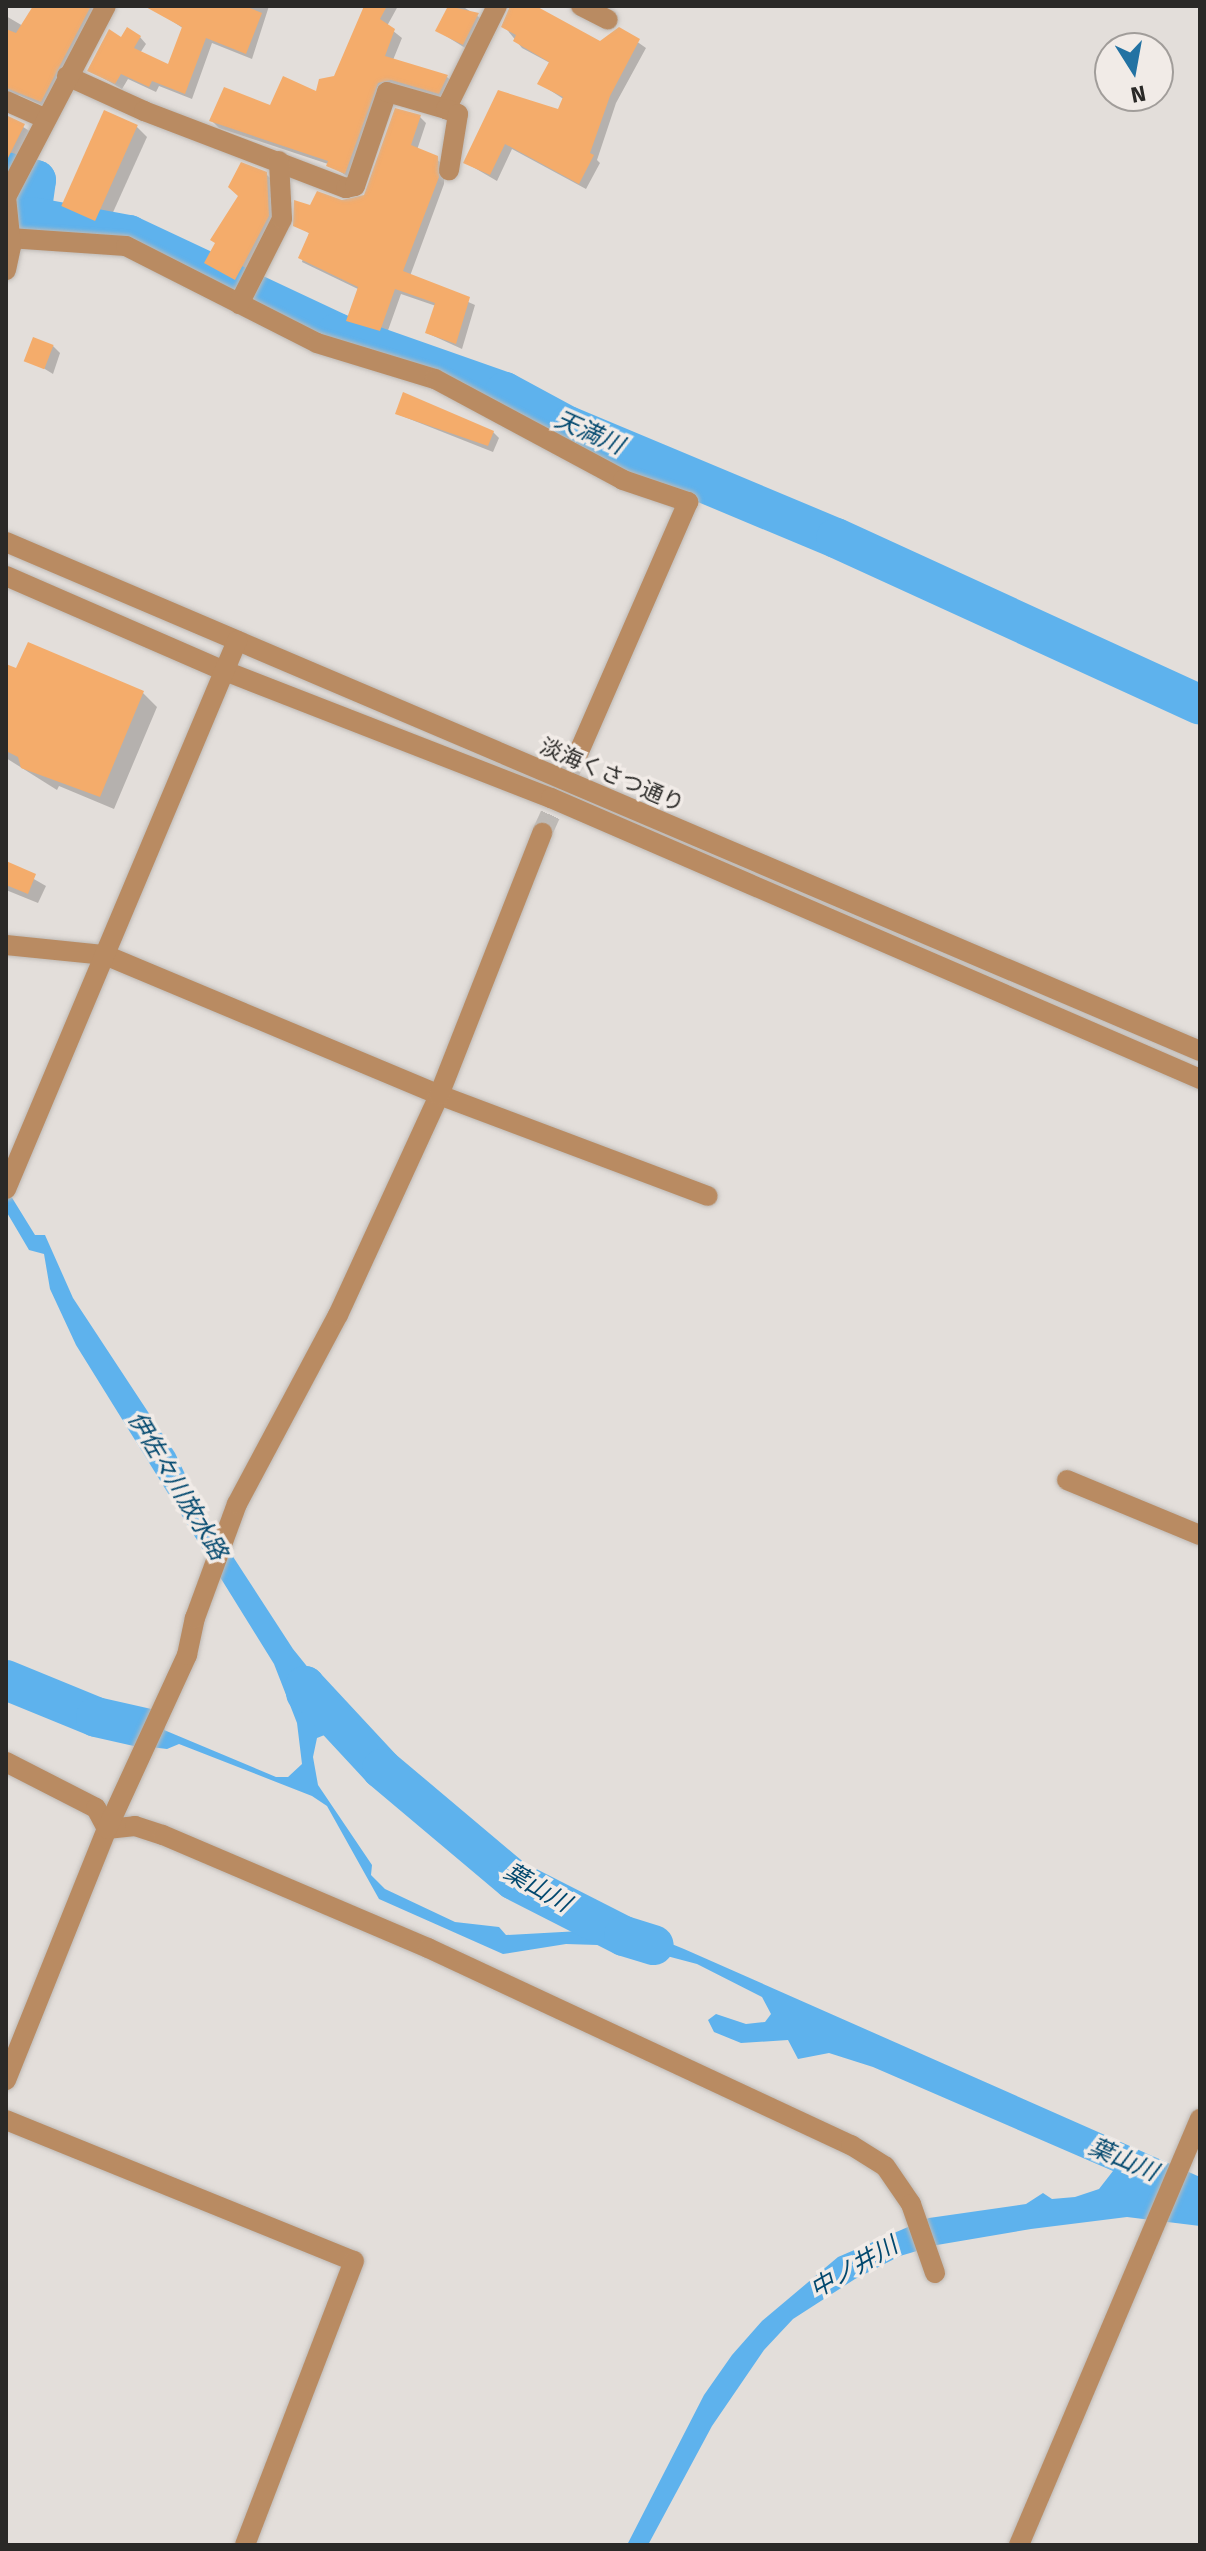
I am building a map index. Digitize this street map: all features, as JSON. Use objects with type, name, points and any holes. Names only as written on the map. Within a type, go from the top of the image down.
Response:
[{"type":"street","points":[[6,270],[9,243],[6,197],[44,118],[106,6]]},
{"type":"street","points":[[446,109],[497,6]]},
{"type":"street","points":[[581,6],[608,20]]},
{"type":"street","points":[[67,76],[144,111],[346,188],[355,186],[387,92],[458,114],[449,170]]},
{"type":"street","points":[[6,101],[44,118]]},
{"type":"street","points":[[239,304],[282,219],[279,161]]},
{"type":"street","points":[[9,243],[126,246],[317,343],[435,379],[623,480],[688,502],[576,758]]},
{"type":"street","name":"淡海くさつ通り","points":[[6,542],[1200,1051]]},
{"type":"street","name":"淡海くさつ通り","points":[[6,576],[225,671],[551,798],[1200,1079]]},
{"type":"street","points":[[6,1189],[237,641]]},
{"type":"street","points":[[6,2080],[107,1829],[167,1692],[187,1655],[198,1609],[237,1504],[338,1315],[439,1095],[542,833]]},
{"type":"street","points":[[6,945],[105,955],[439,1095],[708,1196]]},
{"type":"street","points":[[1067,1480],[1200,1535]]},
{"type":"street","points":[[6,1762],[96,1808],[107,1829]]},
{"type":"street","points":[[107,1829],[135,1826],[163,1835],[428,1948],[851,2145],[885,2166],[911,2204],[935,2273]]},
{"type":"street","points":[[6,2120],[354,2261],[245,2545]]},
{"type":"street","points":[[1019,2545],[1196,2128]]},
{"type":"water","points":[[6,1188],[35,1235],[45,1235],[73,1298],[175,1453],[200,1506],[293,1649],[343,1711],[327,1734],[317,1738],[313,1757],[318,1785],[372,1865],[371,1875],[385,1889],[455,1922],[499,1927],[506,1935],[598,1930],[620,1923],[684,1949],[1200,2177],[1200,2226],[1127,2217],[1031,2229],[937,2245],[900,2256],[855,2279],[793,2319],[764,2350],[712,2426],[648,2545],[627,2545],[704,2395],[732,2355],[762,2321],[838,2257],[929,2218],[1026,2204],[1043,2193],[1052,2199],[1075,2197],[1099,2189],[1113,2171],[873,2067],[829,2053],[798,2059],[788,2040],[741,2043],[714,2032],[708,2020],[716,2014],[746,2024],[765,2022],[771,2014],[762,1997],[697,1964],[629,1946],[566,1944],[503,1954],[379,1899],[327,1806],[312,1796],[179,1744],[167,1749],[135,1745],[104,1723],[85,1719],[98,1712],[133,1717],[276,1777],[288,1777],[302,1764],[297,1723],[274,1664],[76,1345],[50,1289],[44,1254],[29,1250],[6,1211]]},
{"type":"building","points":[[33,6],[91,6],[41,102],[6,88],[6,29],[16,33]]},
{"type":"building","points":[[144,6],[245,6],[262,13],[246,54],[206,38],[185,94],[152,81],[149,87],[121,74],[115,84],[87,71],[109,29],[121,37],[127,27],[141,36],[134,48],[168,64],[182,27]]},
{"type":"building","points":[[364,6],[387,6],[380,19],[395,29],[385,56],[448,75],[439,94],[391,80],[378,83],[345,174],[326,166],[328,161],[209,121],[224,87],[270,105],[283,76],[316,91],[319,79],[334,76]]},
{"type":"building","points":[[448,6],[479,13],[463,45],[435,31]]},
{"type":"building","points":[[510,6],[536,6],[600,41],[619,27],[640,39],[610,96],[590,153],[594,155],[579,184],[505,144],[490,175],[463,163],[498,90],[558,109],[563,97],[537,84],[549,62],[513,41],[516,35],[501,27]]},
{"type":"building","points":[[395,108],[421,115],[411,145],[438,156],[439,177],[403,271],[470,297],[456,344],[425,333],[435,303],[395,289],[380,331],[346,321],[358,287],[298,258],[309,233],[293,226],[294,200],[310,205],[317,191],[342,200],[364,195]]},
{"type":"building","points":[[104,110],[138,125],[95,221],[61,206]]},
{"type":"building","points":[[6,115],[25,124],[6,162]]},
{"type":"building","points":[[241,162],[267,172],[269,216],[235,280],[204,263],[215,243],[210,240],[238,196],[228,187]]},
{"type":"building","points":[[33,337],[54,345],[44,369],[24,361]]},
{"type":"building","points":[[403,392],[494,431],[488,446],[395,414]]},
{"type":"building","points":[[28,642],[144,691],[100,797],[21,768],[18,757],[6,751],[6,664],[16,668]]},
{"type":"building","points":[[6,861],[36,874],[28,894],[6,885]]},
{"type":"waterway","name":"天満川","points":[[6,172],[36,180],[31,217],[129,235],[337,333],[505,392],[568,426],[836,538],[1200,705]]},
{"type":"waterway","name":"葉山川","points":[[6,1680],[96,1717],[145,1728]]},
{"type":"waterway","name":"葉山川","points":[[306,1693],[305,1686],[382,1769],[514,1880],[624,1936],[654,1945]]},
{"type":"tunnel","points":[[542,833],[576,758]]},
{"type":"water label","name":"伊佐々川放水路","points":[[177,1486]]},
{"type":"water label","name":"中ノ井川","points":[[854,2268]]}]
